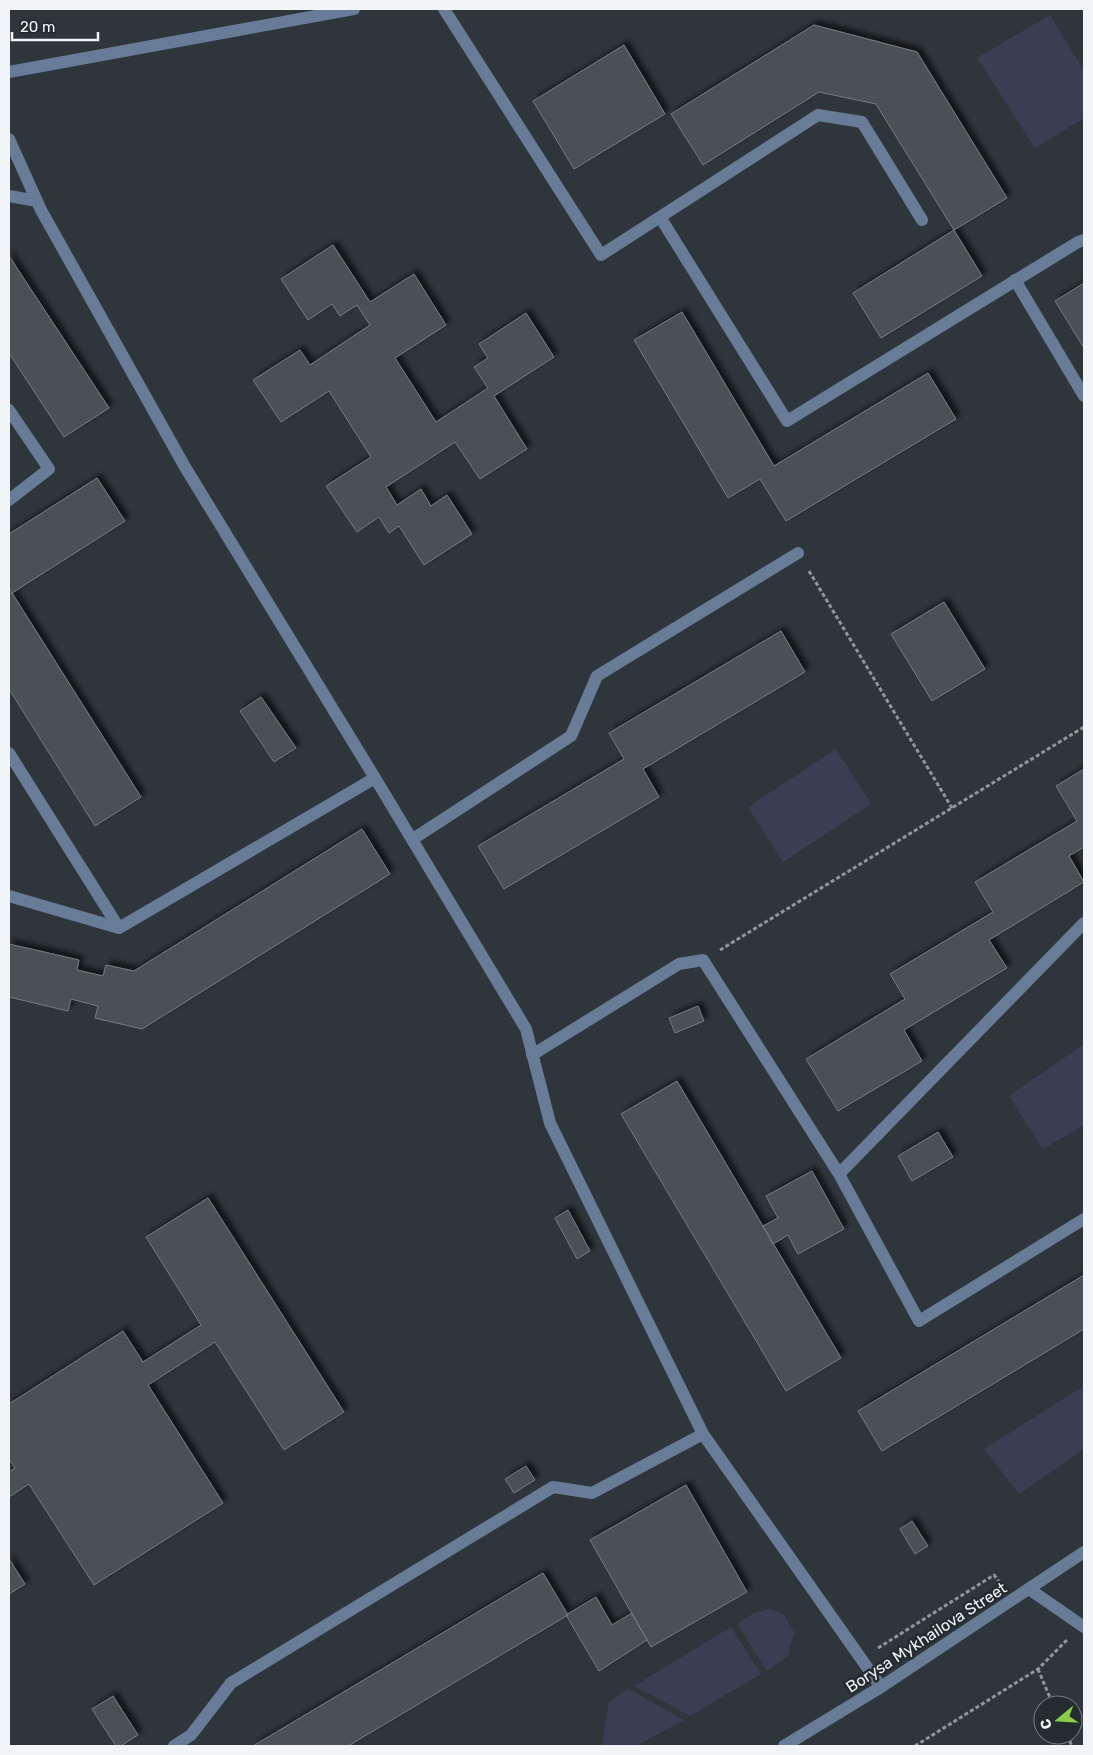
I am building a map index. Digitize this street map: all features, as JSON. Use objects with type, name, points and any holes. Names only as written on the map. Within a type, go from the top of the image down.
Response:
[{"type":"street","points":[[9,72],[354,9]]},
{"type":"street","points":[[444,9],[601,255],[818,115],[862,122],[922,220]]},
{"type":"street","points":[[9,139],[37,201],[185,467],[413,839],[526,1029],[550,1123],[703,1434],[881,1687]]},
{"type":"street","points":[[9,196],[37,201]]},
{"type":"street","points":[[660,217],[787,421],[1015,280],[1084,240]]},
{"type":"street","points":[[1015,280],[1084,396]]},
{"type":"street","points":[[9,410],[49,469],[9,500]]},
{"type":"street","points":[[413,839],[571,736],[597,676],[798,553]]},
{"type":"street","points":[[9,753],[119,928]]},
{"type":"street","points":[[9,896],[119,928],[374,778]]},
{"type":"street","points":[[839,1174],[1084,923]]},
{"type":"street","points":[[532,1055],[679,964],[703,960],[839,1174],[919,1321],[1084,1219]]},
{"type":"street","points":[[174,1746],[191,1735],[231,1683],[553,1487],[592,1493],[703,1434]]},
{"type":"street","name":"Borysa Mykhailova Street","points":[[784,1746],[881,1687],[1084,1552]]},
{"type":"street","points":[[1029,1589],[1083,1627]]},
{"type":"path","points":[[798,553],[952,808]]},
{"type":"path","points":[[703,960],[1084,727]]},
{"type":"path","points":[[861,1659],[994,1575],[1012,1600]]},
{"type":"path","points":[[915,1746],[1038,1669],[1083,1627]]},
{"type":"path","points":[[1038,1669],[1049,1695]]},
{"type":"shaded area","points":[[1050,15],[1084,71],[1084,118],[1035,148],[977,58]]},
{"type":"shaded area","points":[[836,749],[871,804],[783,862],[748,807]]},
{"type":"shaded area","points":[[1084,1044],[1084,1125],[1043,1149],[1009,1096]]},
{"type":"shaded area","points":[[1084,1386],[1084,1449],[1019,1494],[984,1449]]},
{"type":"shaded area","points":[[771,1609],[784,1615],[794,1632],[788,1656],[767,1671],[737,1624],[754,1613]]},
{"type":"shaded area","points":[[731,1627],[761,1674],[690,1716],[634,1686]]},
{"type":"shaded area","points":[[628,1689],[684,1720],[636,1746],[602,1746],[609,1702]]},
{"type":"building","points":[[814,25],[917,52],[1007,198],[954,230],[876,104],[819,92],[703,165],[671,114]]},
{"type":"building","points":[[624,45],[665,114],[574,169],[533,101]]},
{"type":"building","points":[[954,230],[982,276],[881,338],[853,293]]},
{"type":"building","points":[[333,245],[370,302],[414,274],[446,325],[395,358],[436,422],[488,388],[474,367],[488,358],[479,344],[526,313],[554,357],[494,396],[527,449],[480,479],[455,442],[386,487],[397,505],[421,489],[431,506],[447,495],[472,534],[424,565],[399,526],[389,533],[379,517],[357,532],[326,486],[371,457],[329,391],[281,422],[253,380],[300,350],[310,365],[370,325],[357,305],[340,316],[332,304],[308,320],[281,279]]},
{"type":"building","points":[[9,256],[109,408],[64,437],[9,353]]},
{"type":"building","points":[[1084,283],[1084,348],[1055,301]]},
{"type":"building","points":[[682,312],[774,466],[928,373],[956,419],[786,521],[760,479],[728,498],[634,340]]},
{"type":"building","points":[[97,478],[125,521],[12,593],[9,588],[9,534]]},
{"type":"building","points":[[12,593],[141,797],[95,826],[9,689],[9,594]]},
{"type":"building","points":[[944,602],[985,669],[932,701],[891,634]]},
{"type":"building","points":[[781,631],[805,672],[643,769],[659,797],[504,889],[478,846],[624,759],[609,733]]},
{"type":"building","points":[[261,697],[296,748],[274,762],[240,711]]},
{"type":"building","points":[[1084,769],[1084,847],[1069,856],[1084,882],[989,940],[1007,968],[904,1030],[922,1061],[838,1111],[806,1059],[905,999],[890,974],[993,912],[975,882],[1077,821],[1056,786]]},
{"type":"building","points":[[362,829],[390,874],[142,1029],[95,1018],[98,1006],[71,999],[68,1011],[9,997],[9,944],[79,960],[77,970],[103,976],[106,965],[134,971]]},
{"type":"building","points":[[698,1006],[704,1021],[675,1033],[669,1018]]},
{"type":"building","points":[[677,1081],[841,1358],[786,1391],[621,1114]]},
{"type":"building","points":[[938,1132],[953,1157],[912,1181],[898,1156]]},
{"type":"building","points":[[812,1171],[844,1229],[798,1254],[788,1235],[773,1244],[763,1226],[778,1218],[766,1196]]},
{"type":"building","points":[[208,1198],[344,1412],[284,1450],[215,1342],[148,1385],[223,1503],[94,1585],[29,1484],[9,1497],[9,1472],[15,1468],[9,1459],[9,1404],[123,1331],[143,1362],[201,1325],[146,1237]]},
{"type":"building","points":[[568,1210],[590,1251],[577,1259],[555,1218]]},
{"type":"building","points":[[1084,1275],[1084,1329],[882,1451],[858,1411]]},
{"type":"building","points":[[526,1466],[535,1480],[514,1493],[505,1479]]},
{"type":"building","points":[[686,1485],[747,1592],[651,1647],[590,1540]]},
{"type":"building","points":[[912,1521],[928,1546],[915,1554],[900,1529]]},
{"type":"building","points":[[9,1559],[25,1584],[9,1594]]},
{"type":"building","points":[[543,1573],[568,1615],[348,1746],[253,1746]]},
{"type":"building","points":[[596,1597],[612,1625],[632,1613],[647,1640],[599,1671],[566,1615]]},
{"type":"building","points":[[113,1696],[138,1735],[121,1746],[116,1746],[92,1709]]}]
